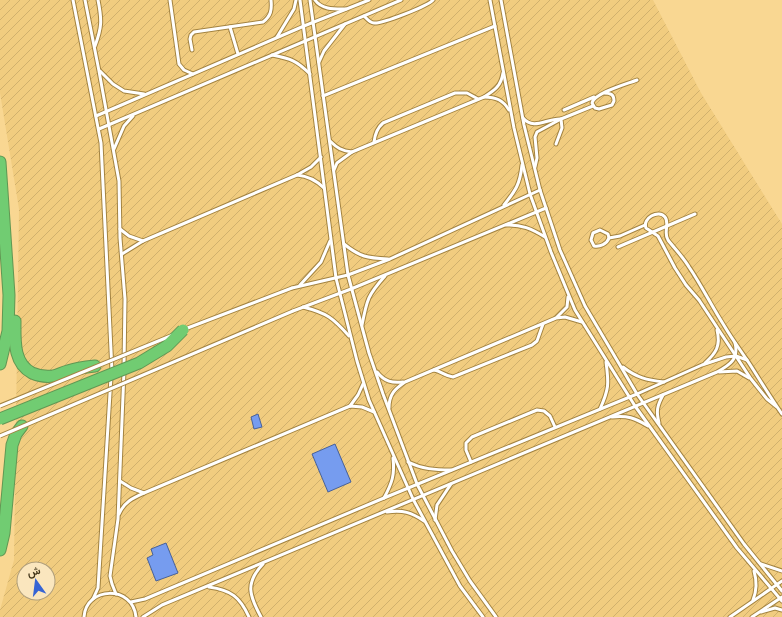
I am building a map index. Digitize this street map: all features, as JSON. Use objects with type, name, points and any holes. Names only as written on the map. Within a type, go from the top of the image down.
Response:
[{"type":"highway","points":[[0,162],[9,295],[9,319],[6,343],[0,364]]},
{"type":"highway","points":[[7,260],[13,288],[16,351],[25,368],[35,374],[48,376],[95,366]]},
{"type":"highway","points":[[0,419],[139,363],[167,346],[183,330]]},
{"type":"highway","points":[[0,550],[4,533],[12,445],[14,437],[22,426]]},
{"type":"lane","points":[[73,0],[101,143],[112,365],[98,588],[93,599]]},
{"type":"lane","points":[[85,0],[110,125],[119,181],[120,229],[125,299],[118,519],[110,576],[116,594]]},
{"type":"lane","points":[[94,48],[101,30],[101,17],[98,0]]},
{"type":"lane","points":[[170,0],[179,64],[184,70],[193,74]]},
{"type":"lane","points":[[192,50],[190,40],[191,34],[194,32],[262,22],[271,13],[271,0]]},
{"type":"lane","points":[[276,38],[294,9],[296,0]]},
{"type":"lane","points":[[300,0],[336,278],[350,337],[374,412],[408,488],[460,586],[483,617]]},
{"type":"lane","points":[[310,0],[348,275],[362,327],[389,410],[422,496],[470,581],[496,617]]},
{"type":"lane","points":[[315,0],[317,3],[328,9],[348,9]]},
{"type":"lane","points":[[96,116],[238,54],[369,0]]},
{"type":"lane","points":[[99,129],[401,0]]},
{"type":"lane","points":[[364,16],[371,23],[375,24],[424,6],[433,0]]},
{"type":"lane","points":[[490,0],[511,112],[530,194],[545,236],[575,310],[635,406],[737,548],[781,599],[752,617]]},
{"type":"lane","points":[[502,0],[522,116],[540,190],[560,250],[585,306],[637,394],[744,544],[782,591]]},
{"type":"lane","points":[[319,62],[324,51],[346,24]]},
{"type":"lane","points":[[324,96],[495,26]]},
{"type":"lane","points":[[230,27],[238,54]]},
{"type":"lane","points":[[272,55],[288,58],[298,63],[310,75]]},
{"type":"lane","points":[[334,170],[337,163],[352,152],[484,97],[499,86],[502,80],[503,69]]},
{"type":"lane","points":[[99,71],[124,92],[144,94]]},
{"type":"lane","points":[[564,110],[637,80]]},
{"type":"lane","points":[[374,142],[379,126],[383,123],[455,93],[467,93],[478,99]]},
{"type":"lane","points":[[593,106],[599,110],[612,105],[614,101],[612,95],[609,93],[604,93]]},
{"type":"lane","points":[[593,106],[593,99],[596,96]]},
{"type":"lane","points":[[484,97],[493,97],[501,100],[506,104],[511,112]]},
{"type":"lane","points":[[535,169],[537,158],[535,137],[537,132],[562,119],[593,106]]},
{"type":"lane","points":[[113,151],[124,126],[134,115]]},
{"type":"lane","points":[[522,116],[526,121],[534,124],[554,118],[562,119]]},
{"type":"lane","points":[[556,144],[562,128],[562,119]]},
{"type":"lane","points":[[330,141],[336,148],[352,152]]},
{"type":"lane","points":[[122,254],[143,241],[297,175],[311,167],[321,157]]},
{"type":"lane","points":[[503,207],[513,193],[520,179],[522,161]]},
{"type":"lane","points":[[297,175],[306,176],[324,188]]},
{"type":"lane","points":[[0,406],[183,330],[292,288],[348,275],[390,259],[540,190]]},
{"type":"lane","points":[[2,434],[293,311],[351,289],[546,208]]},
{"type":"lane","points":[[609,238],[608,234],[605,232],[600,230],[596,231],[593,233],[592,243],[594,246],[605,244],[609,238],[620,236],[645,225],[646,220],[656,214],[662,214],[665,217],[665,234],[667,240],[680,253],[689,266],[724,327],[782,414]]},
{"type":"lane","points":[[618,247],[695,214]]},
{"type":"lane","points":[[503,226],[516,225],[532,229],[545,236]]},
{"type":"lane","points":[[645,225],[649,231],[654,232],[662,241],[675,268],[686,286],[699,300],[751,379],[767,399],[777,408]]},
{"type":"lane","points":[[120,229],[129,236],[143,241]]},
{"type":"lane","points":[[299,286],[321,262],[331,239]]},
{"type":"lane","points":[[344,244],[357,254],[371,258],[390,259]]},
{"type":"lane","points":[[362,327],[366,304],[371,291],[387,274]]},
{"type":"lane","points":[[556,318],[569,303],[568,293]]},
{"type":"lane","points":[[303,307],[320,311],[336,321],[350,337]]},
{"type":"lane","points":[[389,410],[391,394],[405,382],[556,318],[565,316],[582,322]]},
{"type":"lane","points":[[434,370],[440,371],[448,377],[453,377],[525,348],[537,342],[543,324]]},
{"type":"lane","points":[[702,365],[714,353],[718,345],[716,326]]},
{"type":"lane","points":[[143,617],[162,605],[717,372],[728,366],[736,356],[737,352],[735,343]]},
{"type":"lane","points":[[130,602],[146,599],[417,484],[637,394],[702,365],[726,357],[736,356],[747,360]]},
{"type":"lane","points":[[600,409],[609,381],[606,360]]},
{"type":"lane","points":[[620,365],[631,374],[644,380],[665,382]]},
{"type":"lane","points":[[375,369],[386,381],[394,383],[405,382]]},
{"type":"lane","points":[[717,372],[737,371],[751,379]]},
{"type":"lane","points":[[350,406],[364,383]]},
{"type":"lane","points":[[660,427],[657,413],[663,394]]},
{"type":"lane","points":[[118,519],[123,506],[129,500],[350,406],[362,407],[374,412]]},
{"type":"lane","points":[[471,462],[466,450],[466,443],[472,437],[537,410],[544,410],[550,416],[555,427]]},
{"type":"lane","points":[[608,417],[623,416],[637,419],[650,427]]},
{"type":"lane","points":[[384,498],[392,484],[395,471],[393,454]]},
{"type":"lane","points":[[408,462],[418,467],[432,470],[452,470]]},
{"type":"lane","points":[[120,481],[131,488],[144,493]]},
{"type":"lane","points":[[435,520],[437,505],[451,484]]},
{"type":"lane","points":[[381,513],[397,510],[412,513],[425,521]]},
{"type":"lane","points":[[261,617],[250,594],[251,581],[256,571],[265,562]]},
{"type":"lane","points":[[760,564],[782,571]]},
{"type":"lane","points":[[753,602],[756,591],[754,569]]},
{"type":"lane","points":[[730,617],[782,581]]},
{"type":"lane","points":[[207,586],[222,589],[233,594],[242,604],[249,617]]},
{"type":"lane","points":[[84,617],[87,605],[93,599],[104,594],[116,594],[124,597],[134,608],[136,617]]},
{"type":"lane","points":[[760,612],[775,608],[782,610]]},
{"type":"shaded area","points":[[0,0],[653,0],[701,93],[782,224],[782,617],[0,617],[0,610],[14,560],[19,209],[0,93]]},
{"type":"building","points":[[258,414],[262,427],[254,429],[251,417]]},
{"type":"building","points":[[335,444],[351,482],[328,492],[312,454]]},
{"type":"building","points":[[166,543],[178,573],[156,581],[147,558],[153,555],[151,549]]}]
